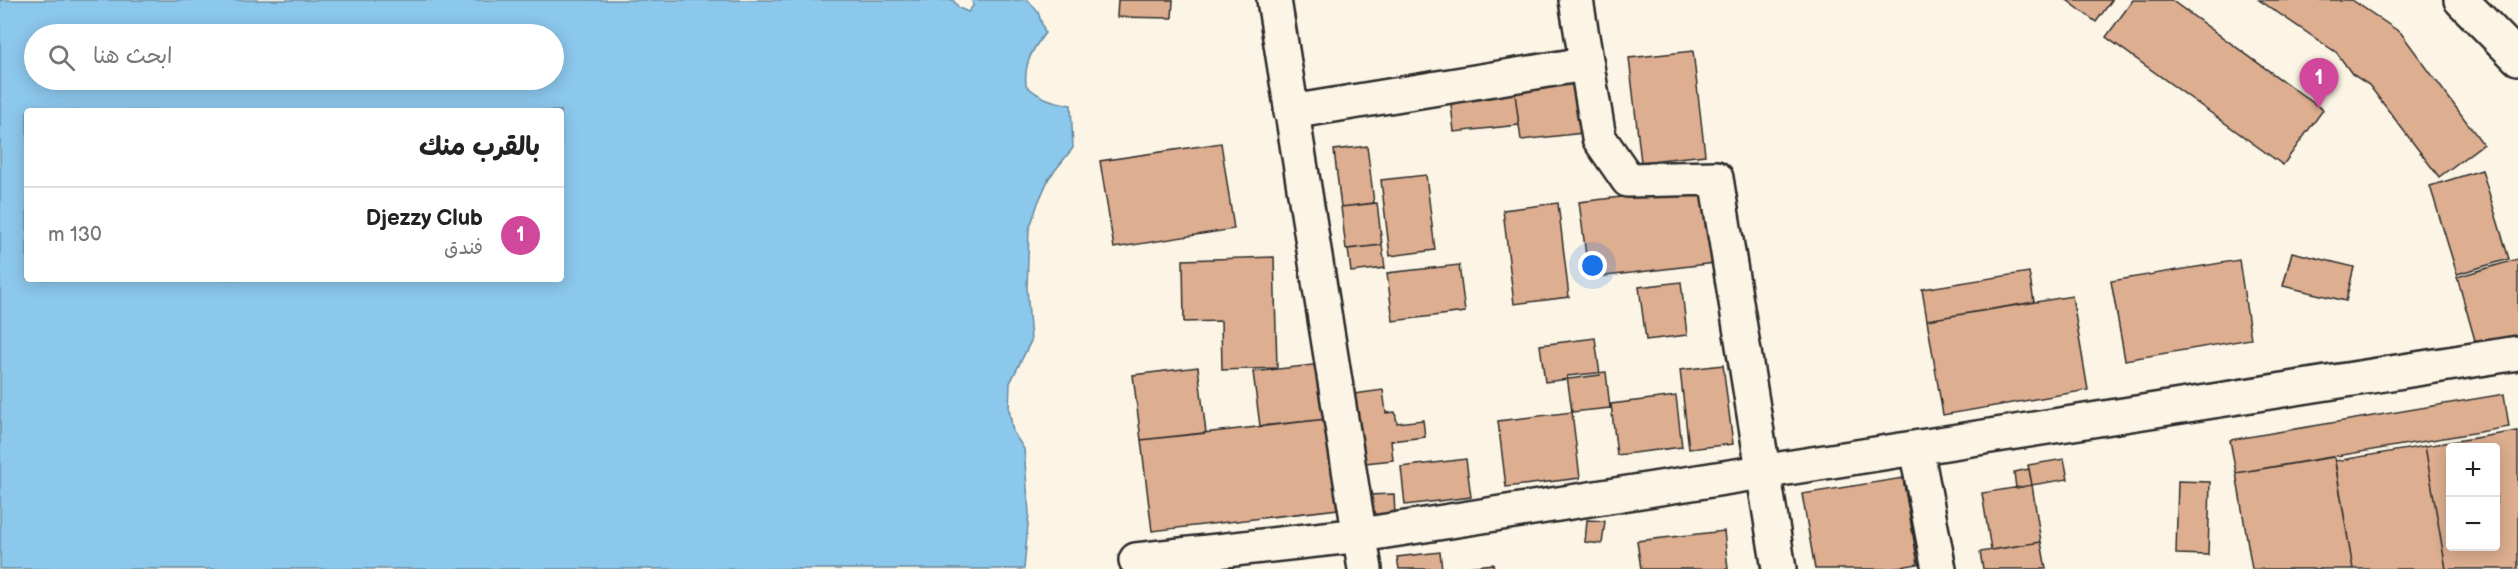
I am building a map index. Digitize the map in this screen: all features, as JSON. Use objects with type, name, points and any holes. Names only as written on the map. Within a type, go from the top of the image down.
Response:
[{"type":"street","points":[[1274,0],[1365,569]]},
{"type":"street","points":[[1576,0],[1599,138],[1629,180],[1716,177],[1779,569]]},
{"type":"street","points":[[2461,0],[2518,58]]},
{"type":"street","points":[[1291,112],[1585,64]]},
{"type":"street","points":[[1136,560],[1361,535],[2518,353]]},
{"type":"street","points":[[1916,448],[1939,569]]},
{"type":"water","points":[[0,0],[953,0],[959,8],[968,12],[973,6],[972,0],[1028,0],[1038,12],[1045,33],[1030,57],[1026,70],[1026,85],[1047,99],[1071,105],[1073,148],[1049,178],[1029,230],[1027,288],[1031,341],[1010,383],[1009,409],[1013,432],[1024,449],[1029,513],[1024,569],[0,569]]},
{"type":"building","points":[[1118,0],[1173,0],[1172,18],[1117,17]]},
{"type":"building","points":[[2067,0],[2112,0],[2096,22]]},
{"type":"building","points":[[2133,0],[2171,0],[2323,110],[2283,165],[2106,37]]},
{"type":"building","points":[[2259,0],[2352,0],[2401,33],[2483,144],[2439,177],[2369,85],[2352,74],[2337,53]]},
{"type":"building","points":[[1693,51],[1705,155],[1641,162],[1629,58]]},
{"type":"building","points":[[1577,79],[1583,133],[1521,140],[1514,86]]},
{"type":"building","points":[[1514,86],[1519,125],[1454,132],[1450,94]]},
{"type":"building","points":[[1221,143],[1234,229],[1114,248],[1100,161]]},
{"type":"building","points":[[1367,146],[1374,203],[1341,207],[1334,150]]},
{"type":"building","points":[[2482,170],[2509,259],[2457,274],[2430,186]]},
{"type":"building","points":[[1426,175],[1435,250],[1390,256],[1381,180]]},
{"type":"building","points":[[1706,187],[1715,263],[1589,278],[1579,202]]},
{"type":"building","points":[[1377,203],[1382,245],[1346,249],[1341,207]]},
{"type":"building","points":[[1558,203],[1569,297],[1514,304],[1503,210]]},
{"type":"building","points":[[1382,245],[1385,268],[1351,272],[1348,249]]},
{"type":"building","points":[[2292,252],[2354,267],[2346,301],[2283,286]]},
{"type":"building","points":[[1274,257],[1277,368],[1222,370],[1221,321],[1184,322],[1183,260]]},
{"type":"building","points":[[2518,259],[2518,347],[2480,358],[2457,277]]},
{"type":"building","points":[[2239,260],[2251,339],[2125,360],[2111,281]]},
{"type":"building","points":[[1459,265],[1465,312],[1393,321],[1387,273]]},
{"type":"building","points":[[2029,272],[2034,302],[1927,320],[1922,289]]},
{"type":"building","points":[[1681,282],[1687,335],[1646,340],[1639,287]]},
{"type":"building","points":[[2072,296],[2088,390],[1943,415],[1927,320]]},
{"type":"building","points":[[1595,338],[1600,375],[1545,382],[1540,345]]},
{"type":"building","points":[[1321,364],[1327,419],[1260,426],[1253,372]]},
{"type":"building","points":[[1723,365],[1733,444],[1689,449],[1680,370]]},
{"type":"building","points":[[1198,367],[1206,433],[1141,440],[1133,375]]},
{"type":"building","points":[[1606,372],[1610,408],[1572,412],[1567,376]]},
{"type":"building","points":[[1383,390],[1386,413],[1395,412],[1397,423],[1423,420],[1425,437],[1391,441],[1393,460],[1356,464],[1347,395]]},
{"type":"building","points":[[2504,394],[2509,427],[2236,473],[2230,440]]},
{"type":"building","points":[[1676,396],[1682,447],[1617,455],[1611,404]]},
{"type":"building","points":[[1572,412],[1580,478],[1506,487],[1498,421]]},
{"type":"building","points":[[1327,419],[1338,509],[1152,531],[1141,440]]},
{"type":"building","points":[[2518,431],[2518,569],[2446,569],[2425,446]]},
{"type":"building","points":[[2425,446],[2446,569],[2353,569],[2335,461]]},
{"type":"building","points":[[2334,457],[2353,569],[2252,569],[2236,473]]},
{"type":"building","points":[[1466,459],[1471,497],[1405,505],[1401,467]]},
{"type":"building","points":[[2064,459],[2068,479],[2032,485],[2028,465]]},
{"type":"building","points":[[2029,469],[2032,485],[2016,488],[2014,472]]},
{"type":"building","points":[[1903,478],[1918,564],[1889,569],[1815,569],[1802,494]]},
{"type":"building","points":[[2178,481],[2210,482],[2208,555],[2176,554]]},
{"type":"building","points":[[2032,485],[2041,542],[1991,550],[1982,493]]},
{"type":"building","points":[[1394,494],[1395,516],[1367,517],[1366,495]]},
{"type":"building","points":[[1587,520],[1605,521],[1602,544],[1585,542]]},
{"type":"building","points":[[1724,531],[1728,569],[1641,569],[1637,541]]},
{"type":"building","points":[[2041,542],[2046,569],[1983,569],[1980,552]]},
{"type":"building","points":[[1440,552],[1442,569],[1399,569],[1397,557]]},
{"type":"building","points":[[1493,564],[1494,569],[1447,569]]},
{"type":"place","name":"Djezzy Club","points":[[2319,108]]}]
